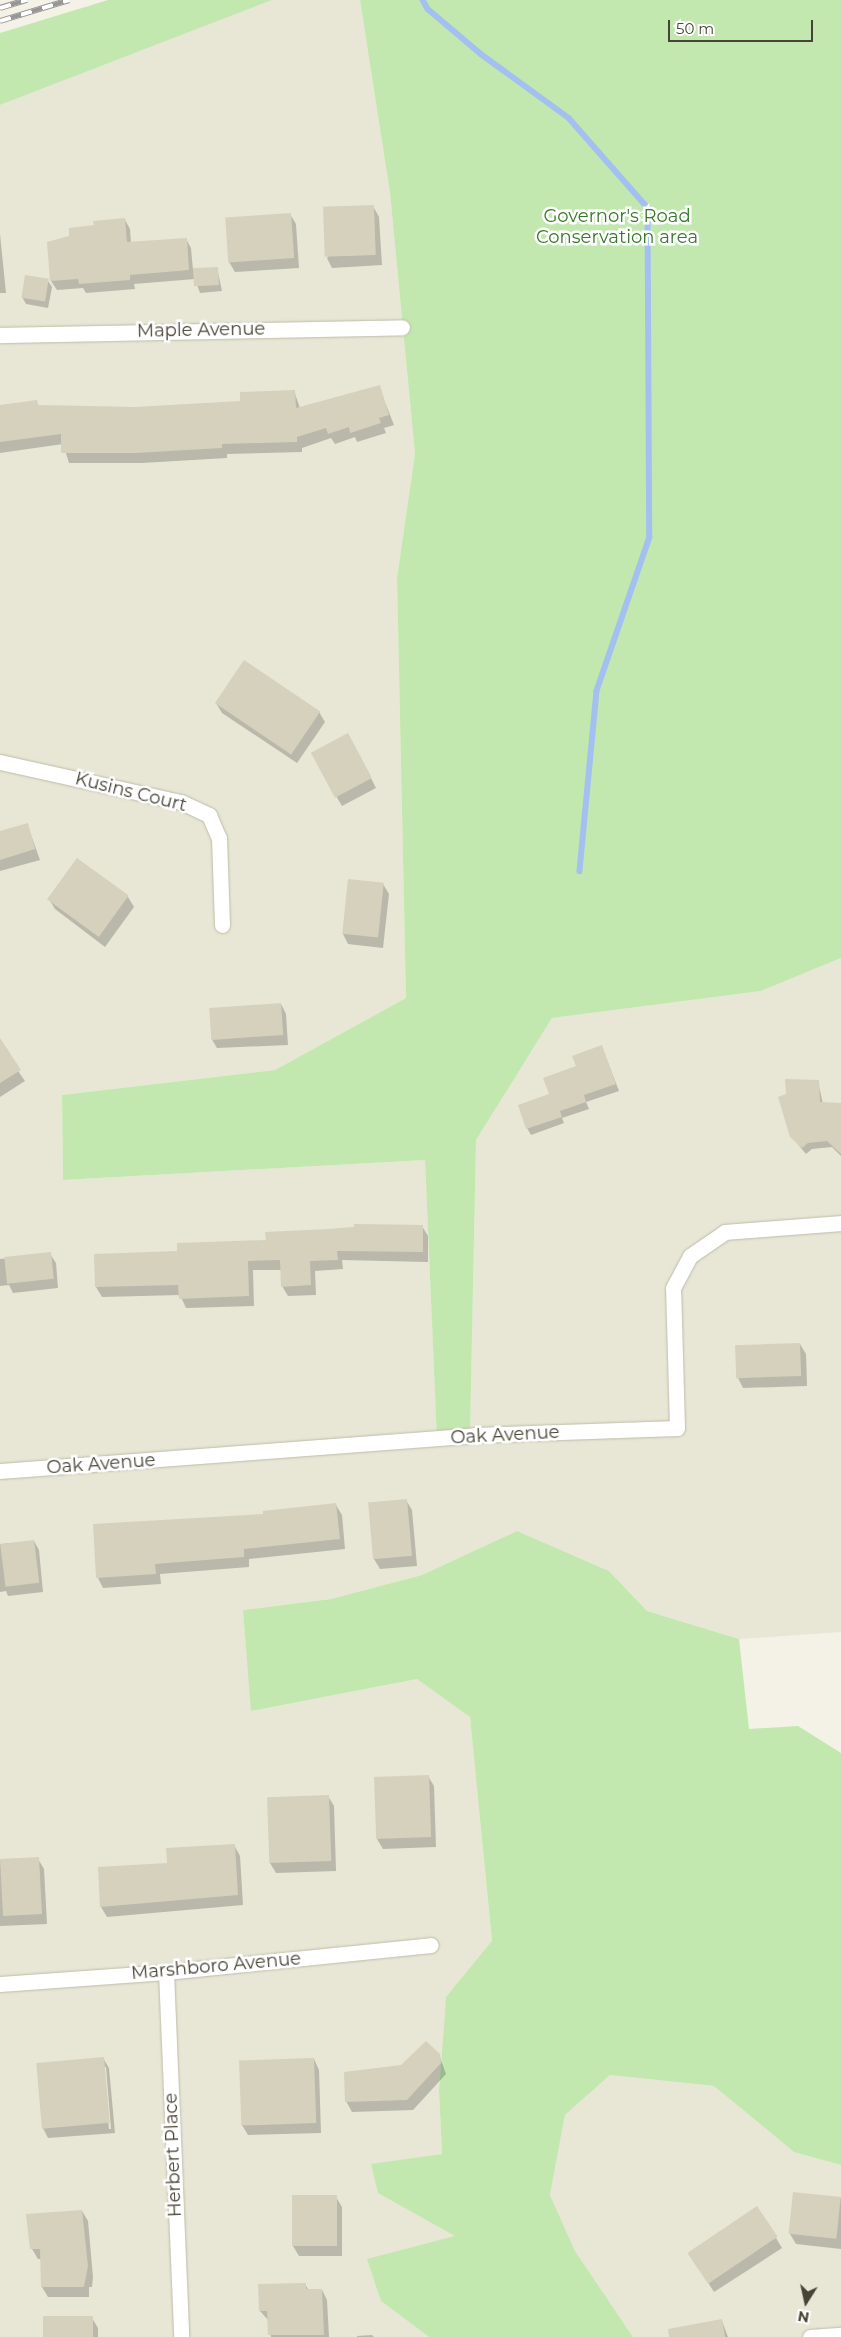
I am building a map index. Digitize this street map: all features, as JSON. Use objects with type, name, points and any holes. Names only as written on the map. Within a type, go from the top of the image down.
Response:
[{"type":"street","name":"Maple Avenue","points":[[0,335],[402,327]]},
{"type":"street","name":"Kusins Court","points":[[0,762],[180,802],[209,815],[219,838],[222,926]]},
{"type":"street","name":"Oak Avenue","points":[[0,1470],[475,1435],[677,1428],[673,1288],[690,1256],[725,1232],[841,1223]]},
{"type":"street","name":"Marshboro Avenue","points":[[0,1984],[166,1972],[431,1945]]},
{"type":"street","name":"Herbert Place","points":[[166,1972],[181,2337]]},
{"type":"street","points":[[810,2337],[841,2335]]},
{"type":"shaded area","points":[[272,0],[360,0],[390,193],[415,454],[397,578],[406,998],[275,1070],[62,1095],[63,1180],[425,1160],[437,1439],[470,1436],[476,1140],[552,1018],[761,991],[841,958],[841,1632],[739,1639],[647,1611],[609,1571],[517,1531],[422,1575],[331,1599],[243,1610],[252,1711],[417,1679],[470,1716],[492,1942],[446,1997],[439,2091],[442,2154],[371,2165],[379,2193],[456,2236],[381,2301],[429,2337],[0,2337],[0,105]]},
{"type":"shaded area","points":[[610,2075],[714,2086],[794,2152],[841,2165],[841,2337],[633,2337],[575,2251],[550,2195],[565,2115]]},
{"type":"green space","points":[[108,0],[272,0],[0,105],[0,33]]},
{"type":"green space","name":"Governor's Road Conservation area","points":[[360,0],[841,0],[841,958],[761,991],[552,1018],[476,1140],[470,1436],[437,1440],[425,1160],[63,1180],[62,1095],[275,1070],[406,998],[397,578],[415,454],[390,193]]},
{"type":"green space","points":[[517,1531],[609,1571],[647,1611],[739,1639],[749,1729],[798,1726],[841,1753],[841,2165],[794,2152],[714,2086],[610,2075],[565,2115],[550,2195],[575,2251],[633,2337],[429,2337],[381,2301],[367,2259],[455,2236],[378,2193],[371,2164],[442,2154],[439,2091],[446,1997],[492,1941],[470,1717],[417,1679],[251,1711],[243,1610],[331,1599],[422,1575]]},
{"type":"building","points":[[374,205],[376,255],[325,257],[323,207]]},
{"type":"building","points":[[291,213],[294,258],[228,262],[225,218]]},
{"type":"building","points":[[125,218],[127,242],[187,238],[189,270],[130,275],[130,280],[79,284],[78,279],[50,281],[47,242],[69,236],[69,228],[94,225],[93,221]]},
{"type":"building","points":[[218,267],[219,285],[194,286],[193,268]]},
{"type":"building","points":[[25,275],[49,279],[45,301],[21,298]]},
{"type":"building","points":[[380,385],[389,415],[379,418],[381,423],[350,433],[349,427],[328,434],[326,428],[297,437],[297,442],[222,444],[222,448],[135,453],[61,453],[61,434],[0,442],[0,405],[37,400],[38,405],[135,407],[240,401],[240,392],[295,390],[296,408]]},
{"type":"building","points":[[244,660],[320,711],[291,755],[215,703]]},
{"type":"building","points":[[348,733],[372,778],[335,798],[311,753]]},
{"type":"building","points":[[28,823],[35,849],[0,860],[0,831]]},
{"type":"building","points":[[77,858],[129,896],[99,937],[47,899]]},
{"type":"building","points":[[348,879],[384,883],[378,937],[342,934]]},
{"type":"building","points":[[281,1003],[283,1035],[211,1040],[209,1008]]},
{"type":"building","points":[[0,1038],[21,1070],[0,1083]]},
{"type":"building","points":[[602,1045],[616,1084],[584,1095],[586,1102],[560,1111],[562,1117],[526,1129],[518,1105],[549,1094],[543,1078],[576,1066],[572,1056]]},
{"type":"building","points":[[785,1079],[819,1080],[820,1102],[841,1103],[841,1154],[827,1141],[808,1143],[802,1148],[790,1137],[778,1097],[786,1094]]},
{"type":"building","points":[[354,1224],[423,1225],[423,1252],[337,1251],[338,1260],[310,1261],[311,1285],[281,1287],[280,1260],[248,1261],[249,1296],[179,1299],[178,1285],[95,1287],[94,1254],[177,1251],[177,1243],[266,1240],[265,1232],[354,1227]]},
{"type":"building","points":[[51,1252],[54,1279],[7,1284],[4,1257]]},
{"type":"building","points":[[800,1343],[801,1376],[736,1378],[735,1345]]},
{"type":"building","points":[[407,1499],[412,1556],[373,1559],[368,1502]]},
{"type":"building","points":[[336,1503],[340,1539],[244,1549],[244,1557],[155,1564],[156,1574],[96,1578],[93,1524],[263,1514],[263,1511]]},
{"type":"building","points":[[34,1540],[39,1583],[5,1587],[0,1544]]},
{"type":"building","points":[[429,1775],[431,1837],[376,1839],[374,1777]]},
{"type":"building","points":[[329,1795],[331,1861],[269,1863],[267,1797]]},
{"type":"building","points":[[235,1844],[238,1895],[100,1907],[98,1867],[167,1863],[166,1848]]},
{"type":"building","points":[[39,1857],[42,1914],[3,1916],[0,1859]]},
{"type":"building","points":[[426,2041],[440,2054],[441,2063],[407,2100],[345,2102],[344,2072],[401,2065]]},
{"type":"building","points":[[104,2057],[110,2123],[42,2129],[36,2063]]},
{"type":"building","points":[[314,2058],[316,2123],[241,2126],[239,2061]]},
{"type":"building","points":[[793,2192],[841,2197],[836,2239],[789,2234]]},
{"type":"building","points":[[292,2195],[337,2195],[337,2246],[292,2246]]},
{"type":"building","points":[[757,2206],[778,2237],[708,2284],[687,2253]]},
{"type":"building","points":[[82,2210],[88,2266],[84,2287],[41,2287],[40,2249],[30,2249],[26,2214]]},
{"type":"building","points":[[306,2283],[306,2289],[322,2289],[324,2335],[268,2335],[267,2311],[259,2311],[258,2284]]},
{"type":"building","points":[[43,2316],[93,2316],[93,2337],[43,2337]]},
{"type":"building","points":[[722,2319],[725,2337],[669,2337],[668,2329]]},
{"type":"waterway","points":[[423,0],[428,9],[481,54],[569,118],[648,208],[650,537],[597,691],[580,871]]},
{"type":"railway","points":[[0,8],[27,0]]},
{"type":"railway","points":[[0,21],[69,0]]}]
